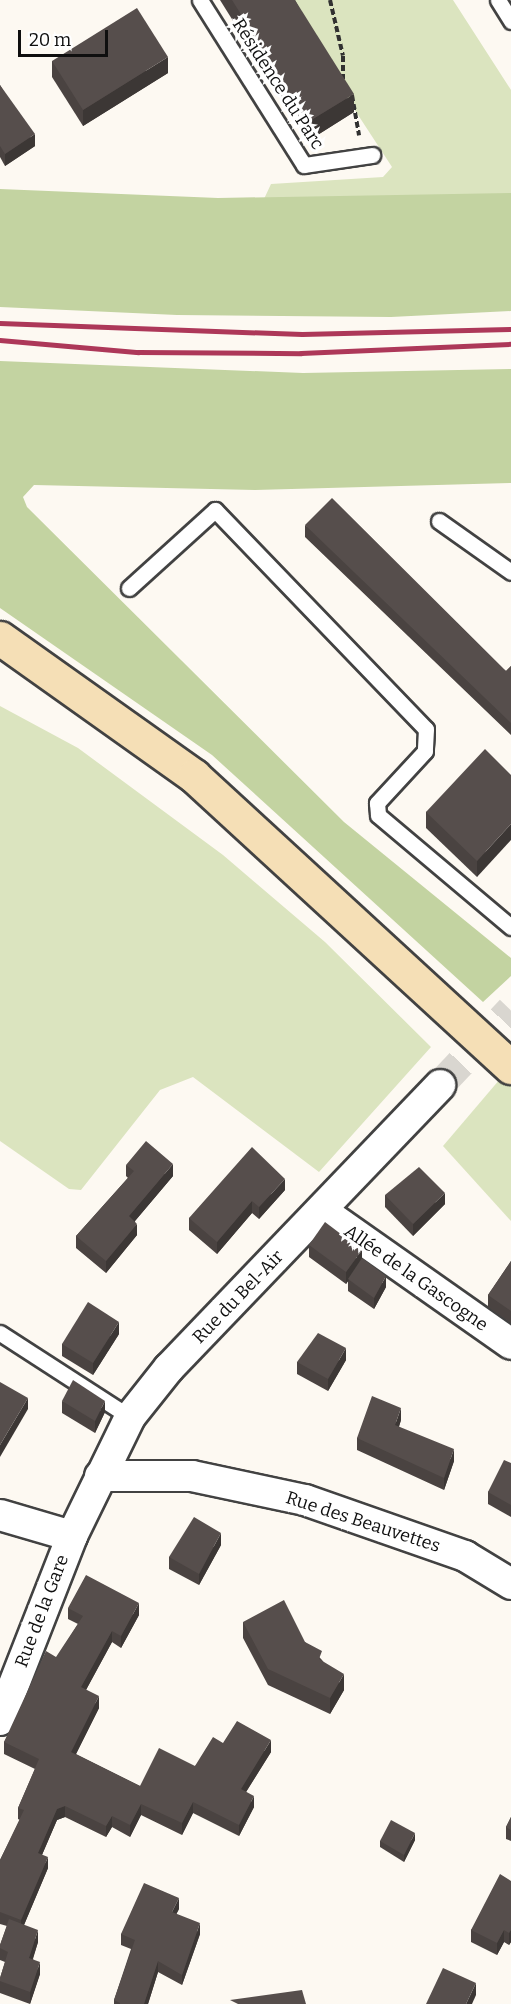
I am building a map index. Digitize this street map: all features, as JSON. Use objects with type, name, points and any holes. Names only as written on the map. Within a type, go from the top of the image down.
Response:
[{"type":"main road","points":[[0,638],[99,706],[236,812],[511,1067]]},
{"type":"main road","points":[[0,654],[99,706]]},
{"type":"street","name":"Rue du Bel-Air","points":[[72,1536],[130,1418],[169,1368],[322,1211],[440,1085]]},
{"type":"street","name":"Allée de la Gascogne","points":[[322,1211],[511,1344]]},
{"type":"street","name":"Rue des Beauvettes","points":[[100,1476],[192,1476],[305,1500],[465,1556],[511,1584]]},
{"type":"street","points":[[0,1515],[72,1536]]},
{"type":"street","name":"Rue de la Gare","points":[[0,1720],[72,1536]]},
{"type":"lane","name":"Résidence du Parc","points":[[200,0],[304,165],[367,156]]},
{"type":"lane","points":[[498,0],[511,21]]},
{"type":"lane","points":[[129,588],[215,510],[426,729],[425,751],[377,803],[378,815],[511,927]]},
{"type":"lane","points":[[440,520],[511,572]]},
{"type":"lane","points":[[0,1333],[130,1418]]},
{"type":"path","points":[[330,0],[343,56],[343,80]]},
{"type":"path","points":[[336,69],[356,101],[367,156]]},
{"type":"green space","points":[[283,0],[453,0],[511,90],[511,195],[264,199],[271,184],[383,177],[392,167]]},
{"type":"green space","points":[[0,189],[218,198],[511,193],[511,311],[391,317],[177,315],[0,307]]},
{"type":"green space","points":[[0,361],[303,373],[511,369],[511,483],[255,490],[34,485],[23,497],[27,507],[344,822],[511,958],[511,976],[483,1002],[212,755],[0,608]]},
{"type":"green space","points":[[0,706],[78,748],[223,855],[325,942],[431,1047],[319,1172],[193,1077],[160,1090],[81,1190],[69,1189],[0,1141]]},
{"type":"green space","points":[[511,1066],[511,1221],[443,1146]]},
{"type":"building","points":[[232,0],[295,0],[354,94],[308,122]]},
{"type":"building","points":[[137,8],[168,57],[83,110],[52,61]]},
{"type":"building","points":[[0,85],[35,134],[5,154],[0,146]]},
{"type":"building","points":[[332,498],[506,671],[511,666],[511,723],[305,525]]},
{"type":"building","points":[[485,749],[511,775],[511,824],[477,861],[426,812]]},
{"type":"building","points":[[146,1141],[173,1164],[129,1216],[137,1224],[106,1261],[76,1236],[134,1171],[126,1165]]},
{"type":"building","points":[[252,1147],[285,1179],[259,1207],[252,1201],[217,1242],[189,1218]]},
{"type":"building","points":[[419,1167],[445,1193],[413,1224],[385,1195]]},
{"type":"building","points":[[325,1222],[362,1250],[346,1272],[309,1245]]},
{"type":"building","points":[[362,1258],[386,1276],[374,1298],[348,1279]]},
{"type":"building","points":[[511,1261],[511,1311],[488,1295]]},
{"type":"building","points":[[88,1302],[119,1322],[93,1363],[62,1344]]},
{"type":"building","points":[[318,1333],[346,1348],[328,1379],[297,1362]]},
{"type":"building","points":[[73,1380],[105,1401],[95,1421],[62,1401]]},
{"type":"building","points":[[0,1382],[28,1398],[0,1445]]},
{"type":"building","points":[[372,1396],[401,1408],[395,1425],[454,1449],[444,1478],[357,1438]]},
{"type":"building","points":[[504,1460],[511,1463],[511,1505],[488,1492]]},
{"type":"building","points":[[194,1517],[221,1533],[199,1574],[169,1557]]},
{"type":"building","points":[[86,1575],[139,1603],[121,1636],[112,1631],[81,1687],[99,1696],[71,1752],[140,1786],[159,1748],[195,1766],[213,1737],[223,1743],[237,1721],[271,1740],[241,1789],[254,1796],[239,1825],[193,1802],[182,1823],[141,1804],[130,1825],[112,1816],[106,1826],[65,1806],[57,1809],[38,1853],[48,1857],[21,1920],[0,1912],[0,1860],[24,1810],[18,1808],[39,1759],[4,1742],[46,1651],[56,1657],[83,1616],[68,1608]]},
{"type":"building","points":[[284,1600],[305,1642],[322,1651],[319,1659],[344,1674],[330,1698],[268,1669],[243,1622]]},
{"type":"building","points":[[511,1817],[511,1830],[506,1827]]},
{"type":"building","points":[[391,1820],[415,1833],[404,1855],[380,1841]]},
{"type":"building","points":[[500,1874],[511,1881],[511,1930],[509,1933],[504,1930],[497,1943],[471,1930]]},
{"type":"building","points":[[144,1883],[179,1898],[172,1912],[200,1923],[182,1975],[158,1961],[144,2004],[120,2004],[114,2000],[135,1940],[121,1934]]},
{"type":"building","points":[[9,1919],[38,1930],[29,1958],[40,1962],[30,1992],[0,1981],[8,1952],[0,1948],[0,1945]]},
{"type":"building","points":[[443,1968],[476,1983],[466,2004],[426,2004]]},
{"type":"building","points":[[302,1990],[306,2004],[238,2004],[230,2000]]},
{"type":"tunnel","points":[[440,1085],[511,1010]]},
{"type":"railway","points":[[0,323],[302,334],[511,329]]},
{"type":"railway","points":[[0,340],[138,352],[301,353],[511,344]]}]
